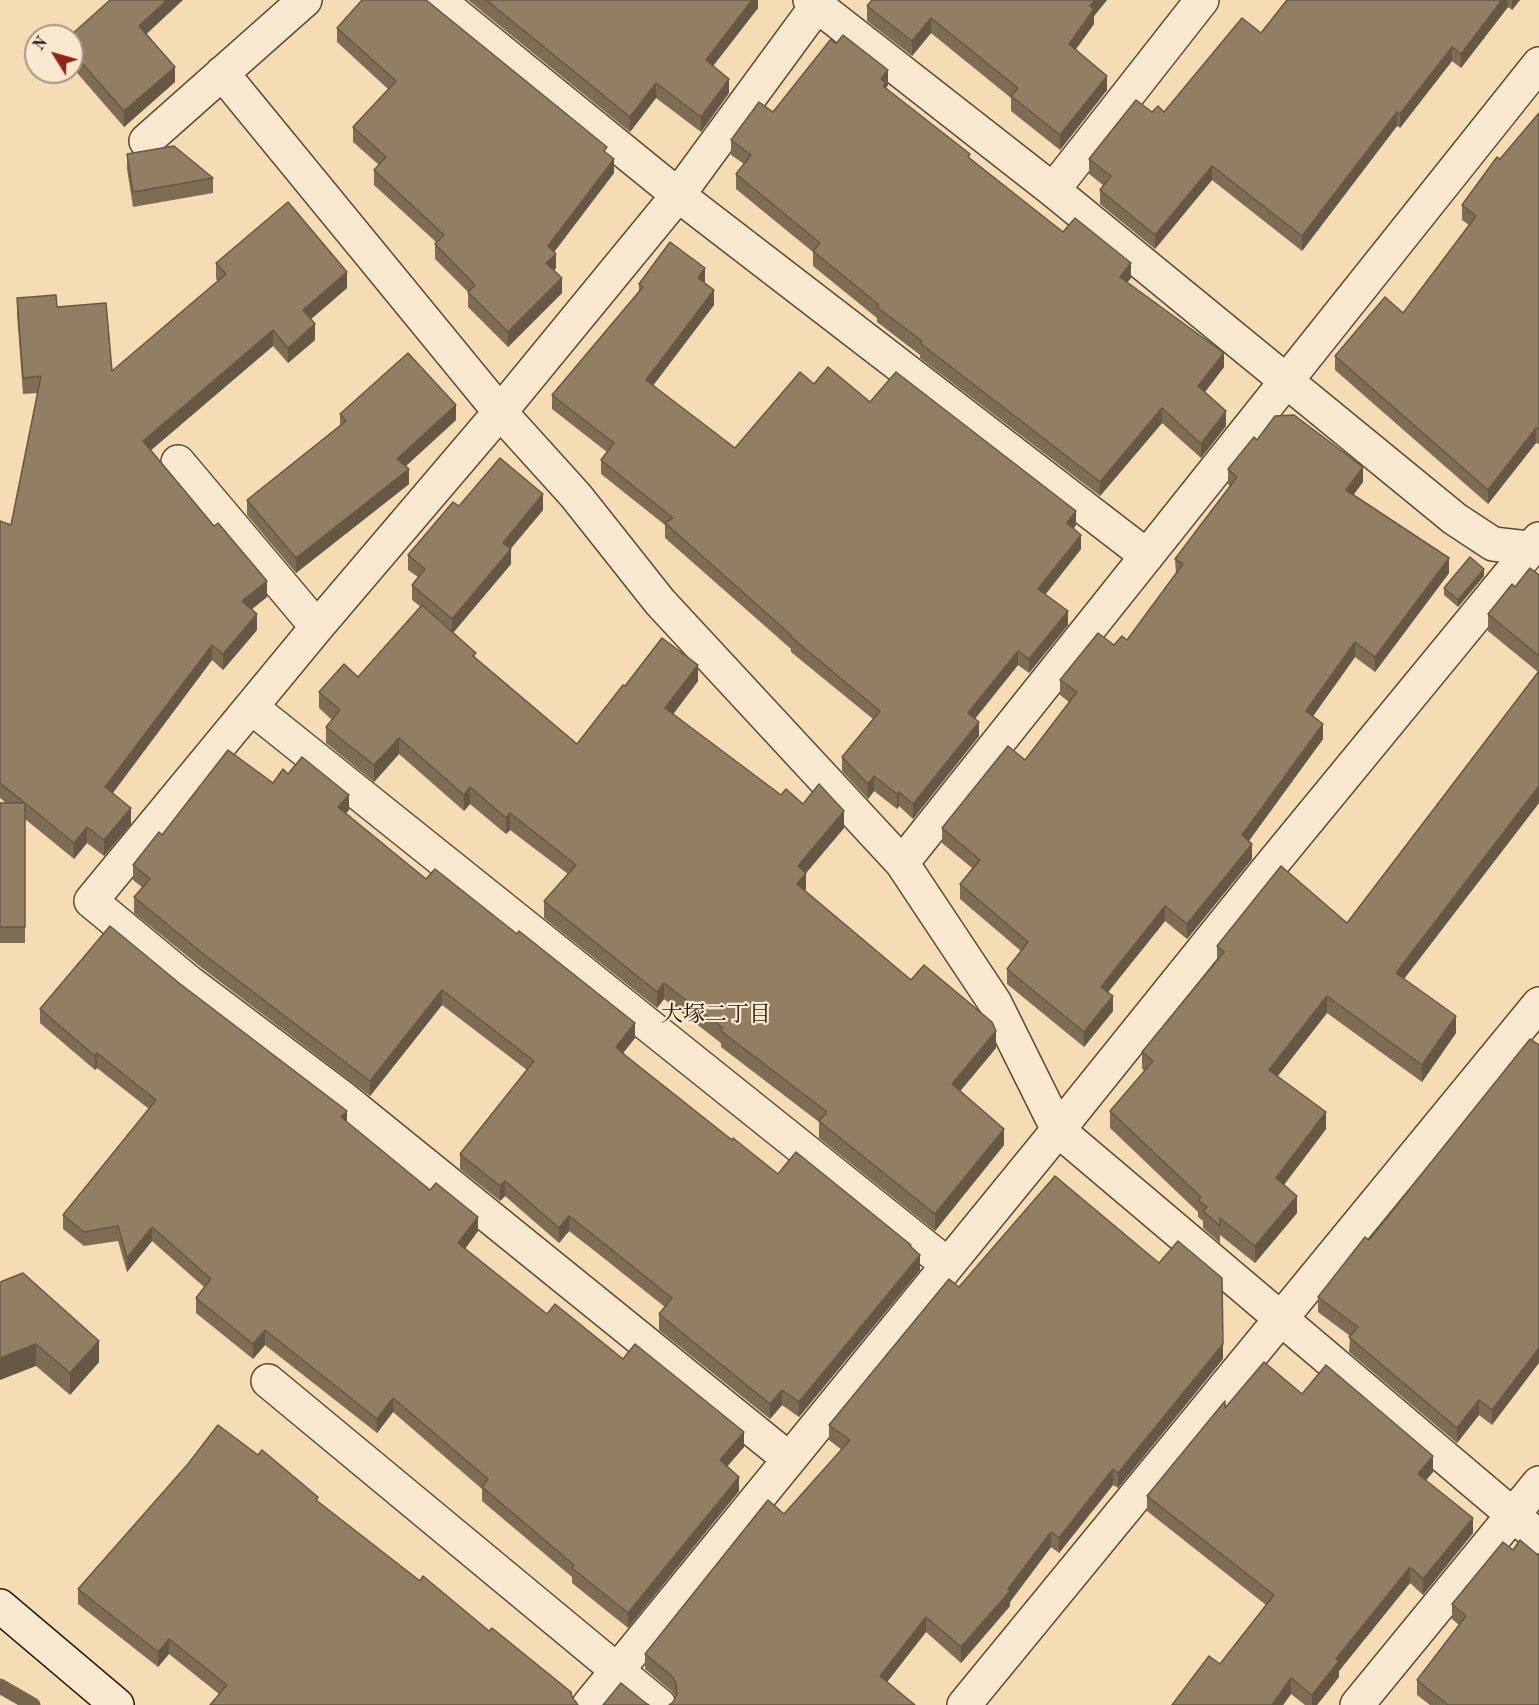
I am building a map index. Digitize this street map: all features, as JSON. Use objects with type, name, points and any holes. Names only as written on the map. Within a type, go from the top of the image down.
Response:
[{"type":"street","points":[[146,141],[305,0]]},
{"type":"street","points":[[438,0],[678,195],[1147,556]]},
{"type":"street","points":[[1053,190],[1202,0]]},
{"type":"street","points":[[789,1459],[344,1099],[190,983],[92,901],[317,627],[500,412],[678,195],[816,2],[1053,190],[1455,519],[1493,544],[1537,545]]},
{"type":"street","points":[[902,863],[1539,64]]},
{"type":"street","points":[[222,73],[500,412],[576,496],[660,602],[902,863],[995,1003],[1058,1130],[1539,1537]]},
{"type":"street","points":[[178,462],[317,627]]},
{"type":"street","points":[[589,1705],[1272,864],[1537,545]]},
{"type":"street","points":[[251,707],[948,1265]]},
{"type":"street","points":[[964,1705],[1539,1004]]},
{"type":"street","points":[[267,1381],[659,1705]]},
{"type":"street","points":[[1357,1705],[1539,1483]]},
{"type":"street","points":[[0,1606],[117,1705]]},
{"type":"building","points":[[110,0],[167,0],[139,26],[175,67],[124,111],[84,66],[83,24]]},
{"type":"building","points":[[362,0],[426,0],[607,147],[604,151],[614,159],[548,246],[556,254],[546,263],[562,278],[508,332],[468,292],[475,285],[435,244],[444,235],[374,170],[386,157],[353,127],[396,81],[337,28]]},
{"type":"building","points":[[486,0],[752,0],[706,60],[729,79],[701,117],[656,83],[630,117]]},
{"type":"building","points":[[872,0],[1095,0],[1090,6],[1094,9],[1069,44],[1107,76],[1060,135],[1011,96],[1018,88],[931,18],[912,41],[867,6]]},
{"type":"building","points":[[1287,0],[1502,0],[1461,54],[1452,47],[1400,114],[1397,112],[1302,236],[1212,166],[1155,235],[1100,190],[1111,176],[1089,159],[1136,100],[1152,112],[1158,106],[1164,112],[1242,18],[1261,33]]},
{"type":"building","points":[[843,35],[888,70],[881,79],[886,83],[883,86],[970,154],[968,157],[1063,232],[1075,218],[1131,263],[1120,277],[1224,353],[1198,386],[1226,411],[1201,444],[1162,408],[1100,482],[877,307],[879,305],[813,251],[820,243],[736,174],[751,155],[731,140],[759,102],[773,112],[831,39],[836,44]]},
{"type":"building","points":[[1539,113],[1539,429],[1536,428],[1488,490],[1335,356],[1385,297],[1403,313],[1476,216],[1462,205],[1497,157],[1500,159]]},
{"type":"building","points":[[174,146],[213,178],[133,192],[127,154]]},
{"type":"building","points":[[288,202],[347,272],[303,310],[315,324],[288,348],[273,330],[143,441],[214,526],[218,523],[267,581],[242,601],[257,614],[223,654],[212,645],[105,787],[131,808],[104,840],[87,827],[74,843],[0,783],[0,521],[11,525],[41,376],[23,378],[17,298],[56,295],[57,307],[106,303],[112,371],[226,274],[216,263]]},
{"type":"building","points":[[670,242],[705,268],[698,278],[714,290],[646,380],[735,448],[800,372],[814,384],[828,367],[870,402],[896,372],[1076,511],[1067,523],[1081,535],[1038,589],[1068,611],[1029,659],[1018,651],[968,713],[979,722],[913,804],[874,776],[868,784],[842,757],[880,711],[791,637],[665,523],[673,518],[601,460],[614,443],[552,395],[643,287],[639,284]]},
{"type":"building","points":[[408,353],[456,405],[397,459],[409,469],[296,558],[247,500],[346,421],[340,414]]},
{"type":"building","points":[[1294,415],[1363,467],[1346,490],[1449,558],[1375,657],[1355,642],[1306,711],[1323,724],[1242,835],[1252,844],[1187,924],[1165,906],[1101,987],[1113,996],[1084,1032],[1007,969],[1028,942],[960,884],[980,860],[942,828],[1008,746],[1025,760],[1077,692],[1060,680],[1098,633],[1114,645],[1122,636],[1127,640],[1183,564],[1175,559],[1237,477],[1228,469],[1254,437],[1257,440],[1275,416]]},
{"type":"building","points":[[500,458],[543,494],[503,543],[511,549],[452,619],[412,585],[425,569],[408,555],[453,502],[459,506]]},
{"type":"building","points":[[1470,557],[1484,569],[1458,600],[1444,588]]},
{"type":"building","points":[[1530,568],[1539,575],[1539,656],[1488,614],[1512,584],[1515,587]]},
{"type":"building","points":[[422,605],[476,653],[473,656],[577,744],[662,638],[698,665],[665,708],[781,795],[786,789],[803,804],[819,784],[844,811],[798,866],[806,873],[797,884],[911,980],[924,965],[992,1022],[996,1031],[952,1084],[1004,1129],[935,1214],[819,1121],[827,1112],[721,1031],[723,1028],[664,983],[657,992],[544,901],[576,865],[510,813],[506,818],[470,787],[464,795],[399,738],[374,765],[326,727],[340,710],[319,692],[344,664],[358,677]]},
{"type":"building","points":[[1539,671],[1539,786],[1396,973],[1456,1016],[1422,1065],[1327,996],[1269,1070],[1326,1112],[1276,1178],[1297,1196],[1255,1246],[1220,1218],[1220,1226],[1203,1211],[1207,1207],[1198,1200],[1201,1197],[1110,1111],[1153,1061],[1142,1052],[1224,952],[1217,946],[1281,866],[1347,923]]},
{"type":"building","points":[[228,750],[273,783],[283,769],[288,774],[302,757],[349,795],[338,807],[426,879],[435,869],[517,934],[519,931],[635,1023],[616,1047],[626,1056],[778,1174],[796,1152],[911,1245],[920,1255],[799,1402],[782,1390],[770,1404],[659,1314],[672,1298],[569,1216],[559,1228],[505,1181],[500,1186],[460,1154],[534,1061],[442,990],[370,1081],[202,953],[134,897],[150,879],[133,865],[159,832],[162,835]]},
{"type":"building","points":[[0,803],[25,803],[25,927],[0,927]]},
{"type":"building","points":[[110,926],[179,983],[347,1111],[341,1117],[430,1190],[436,1183],[478,1217],[458,1243],[547,1314],[555,1304],[623,1359],[635,1344],[744,1432],[720,1460],[739,1477],[628,1613],[572,1568],[574,1565],[482,1487],[488,1479],[393,1398],[377,1419],[265,1330],[253,1344],[196,1298],[211,1279],[152,1227],[127,1258],[118,1226],[84,1232],[63,1215],[156,1100],[97,1053],[95,1056],[40,1009]]},
{"type":"building","points":[[1530,1039],[1539,1045],[1539,1348],[1492,1410],[1479,1400],[1457,1428],[1349,1337],[1358,1327],[1318,1297],[1365,1237],[1369,1240]]},
{"type":"building","points":[[1055,1176],[1159,1263],[1178,1241],[1222,1278],[1223,1344],[1118,1473],[1113,1469],[1059,1538],[1051,1532],[1008,1589],[1010,1591],[961,1647],[926,1617],[880,1676],[915,1705],[669,1705],[677,1694],[676,1683],[671,1675],[645,1654],[768,1500],[784,1514],[850,1440],[829,1425],[949,1279],[959,1287]]},
{"type":"building","points":[[23,1273],[99,1341],[70,1373],[36,1344],[0,1358],[0,1282]]},
{"type":"building","points":[[1264,1362],[1302,1394],[1326,1365],[1433,1456],[1418,1474],[1473,1518],[1423,1579],[1410,1567],[1336,1659],[1339,1661],[1312,1695],[1291,1678],[1272,1705],[1172,1705],[1209,1656],[1220,1664],[1274,1595],[1147,1496],[1225,1401],[1225,1408]]},
{"type":"building","points":[[218,1425],[258,1455],[262,1450],[318,1497],[316,1500],[420,1581],[423,1576],[489,1631],[492,1628],[571,1692],[578,1705],[210,1705],[227,1685],[169,1639],[158,1652],[78,1589],[188,1464]]},
{"type":"building","points":[[1520,1540],[1539,1556],[1539,1705],[1448,1705],[1417,1680],[1466,1616],[1452,1604],[1503,1542],[1513,1550]]},
{"type":"building","points":[[621,1683],[647,1704],[649,1705],[603,1705]]},
{"type":"waterway","points":[[0,1686],[33,1705]]},
{"type":"district","name":"大塚二丁目","points":[[716,1015]]}]
